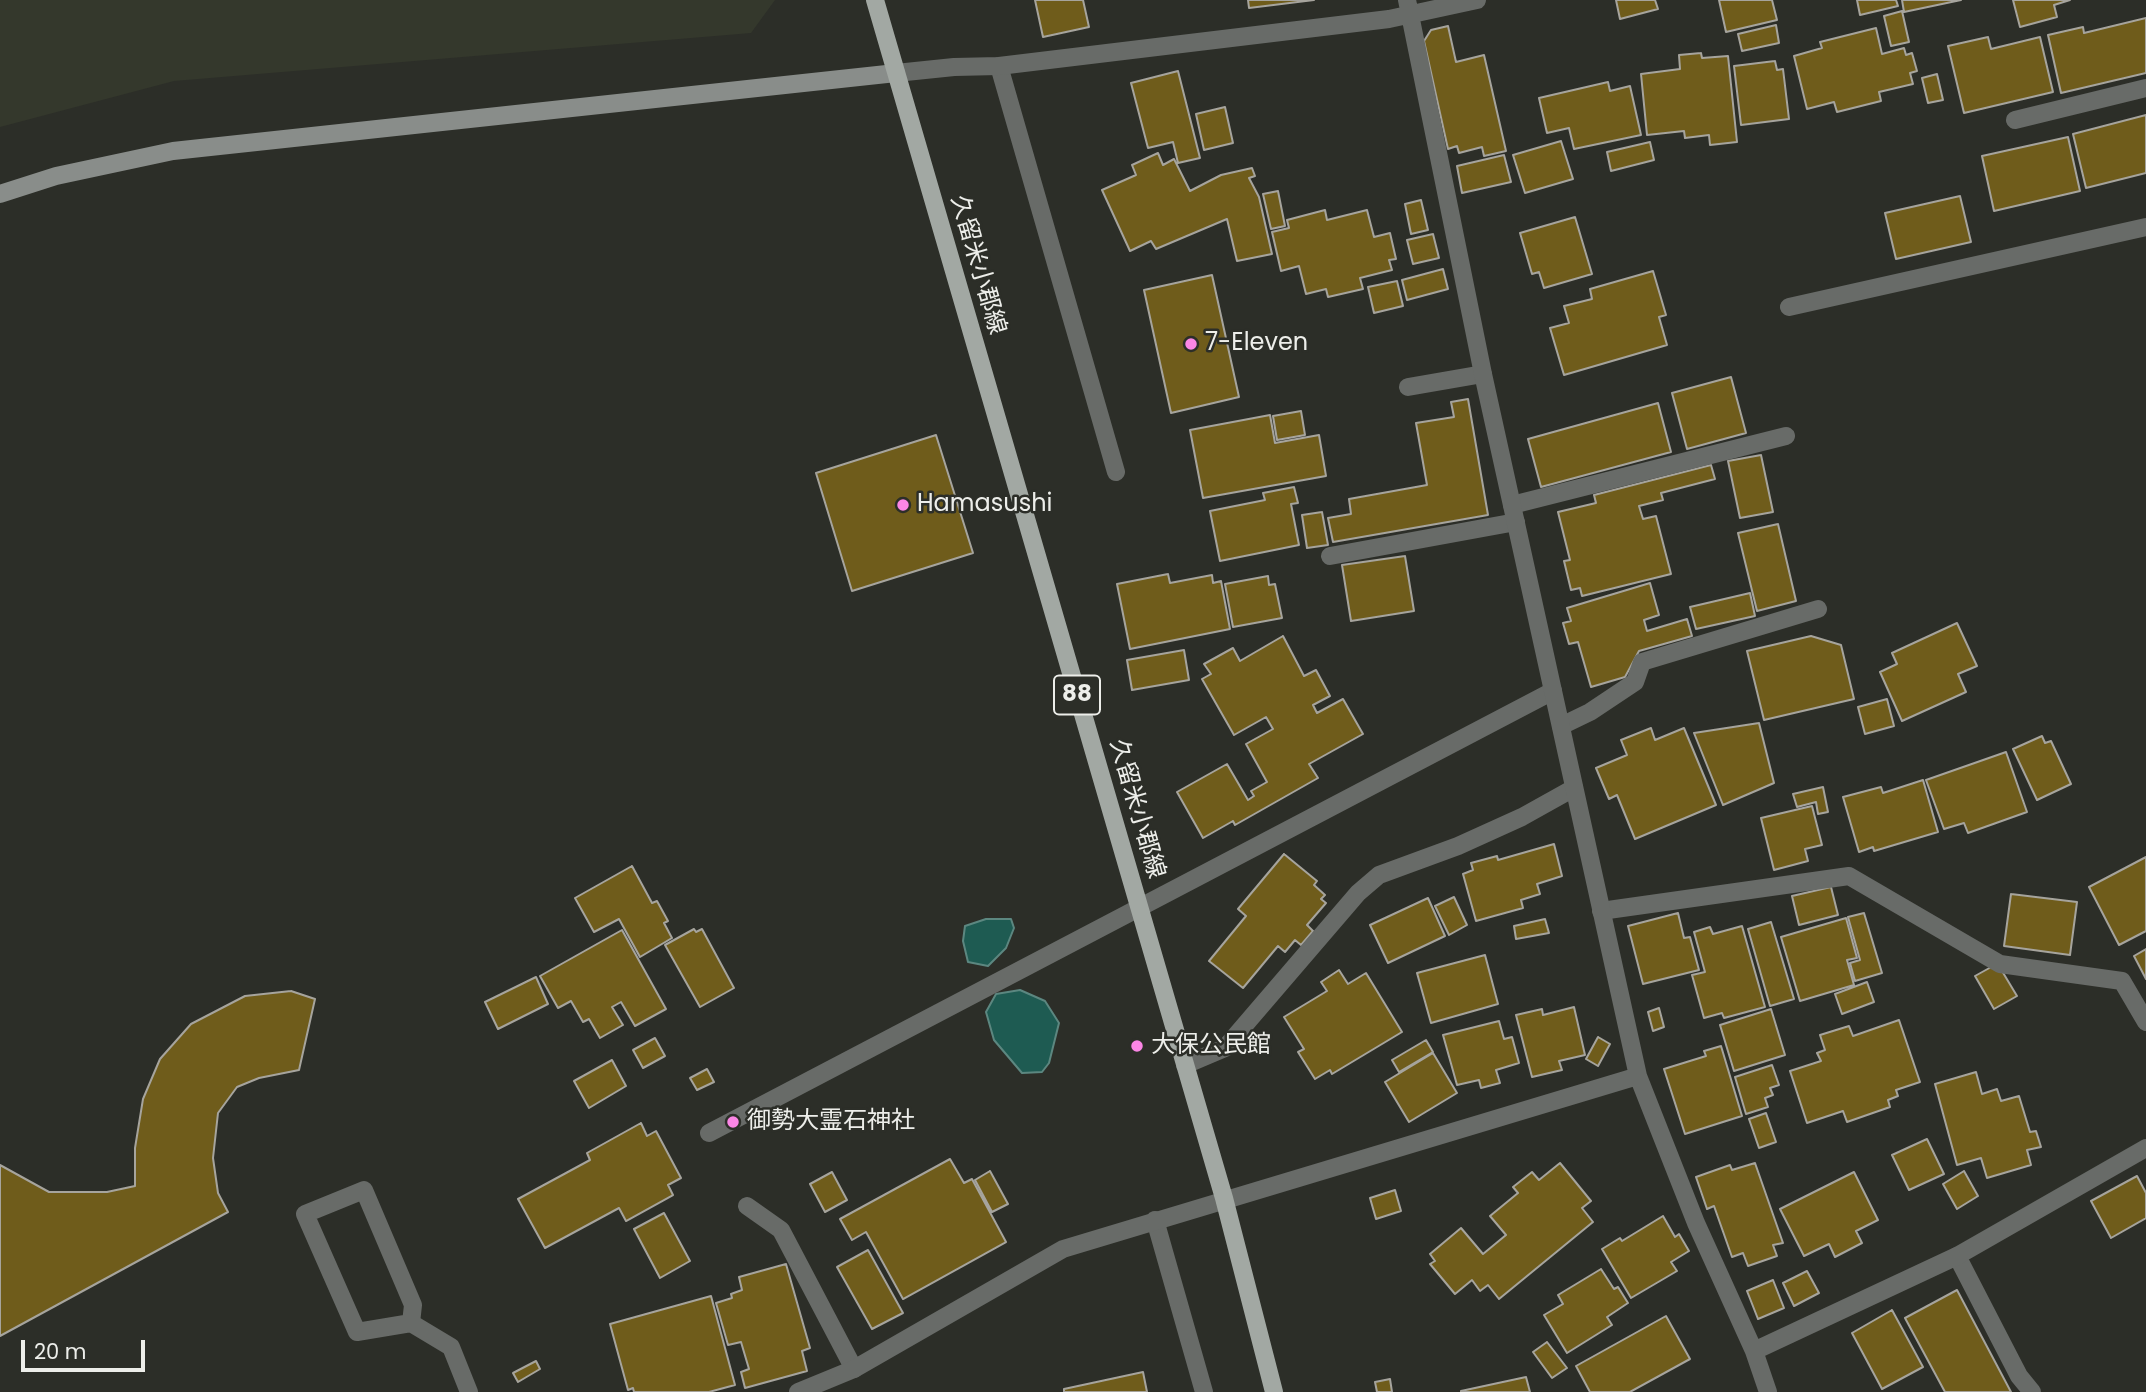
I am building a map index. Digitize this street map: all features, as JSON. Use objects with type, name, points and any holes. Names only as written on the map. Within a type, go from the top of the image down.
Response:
[{"type":"main road","name":"久留米小郡線","points":[[875,0],[1224,1199],[1274,1392]]},
{"type":"street","points":[[0,194],[56,176],[173,151],[954,67],[999,66],[1477,0]]},
{"type":"street","points":[[1408,8],[1483,374],[1638,1076],[1696,1223],[1754,1351],[1768,1392]]},
{"type":"street","points":[[999,66],[1116,472]]},
{"type":"street","points":[[2015,120],[2146,88]]},
{"type":"street","points":[[1789,307],[2146,228]]},
{"type":"street","points":[[1408,387],[1483,374]]},
{"type":"street","points":[[1331,556],[1514,513],[1786,436]]},
{"type":"street","points":[[1560,726],[1590,712],[1635,682],[1642,662],[1818,609]]},
{"type":"street","points":[[709,1133],[1553,691]]},
{"type":"street","points":[[1185,1065],[1225,1048],[1358,893],[1379,874],[1458,846],[1522,817],[1574,788]]},
{"type":"street","points":[[1601,911],[1849,876],[2000,964],[2122,981],[2146,1022]]},
{"type":"street","points":[[797,1392],[854,1369],[1063,1249],[1638,1076]]},
{"type":"street","points":[[1754,1351],[1957,1256],[2146,1148]]},
{"type":"street","points":[[411,1323],[413,1305],[364,1190],[305,1214],[357,1332],[411,1323],[451,1348],[469,1392]]},
{"type":"street","points":[[747,1206],[781,1230],[854,1369]]},
{"type":"street","points":[[1155,1220],[1204,1392]]},
{"type":"street","points":[[1957,1256],[2019,1376],[2032,1392]]},
{"type":"shaded area","points":[[0,0],[775,0],[751,33],[174,81],[0,127]]},
{"type":"water","points":[[986,919],[1011,919],[1014,928],[1006,948],[988,966],[968,962],[963,941],[965,926]]},
{"type":"water","points":[[1020,990],[1045,1001],[1059,1023],[1049,1063],[1042,1072],[1022,1073],[994,1040],[986,1012],[996,994]]},
{"type":"building","points":[[1035,0],[1083,0],[1089,27],[1043,37]]},
{"type":"building","points":[[1248,0],[1314,0],[1249,8]]},
{"type":"building","points":[[1616,0],[1655,0],[1658,9],[1620,19]]},
{"type":"building","points":[[1719,0],[1772,0],[1777,20],[1726,32]]},
{"type":"building","points":[[1857,0],[1896,0],[1898,6],[1860,15]]},
{"type":"building","points":[[1902,0],[1961,0],[1904,12]]},
{"type":"building","points":[[2013,0],[2070,0],[2054,5],[2057,17],[2020,27]]},
{"type":"building","points":[[1902,11],[1909,42],[1891,46],[1884,16]]},
{"type":"building","points":[[2146,18],[2146,73],[2061,93],[2048,35],[2083,27],[2084,33]]},
{"type":"building","points":[[1776,25],[1779,43],[1742,51],[1738,34]]},
{"type":"building","points":[[1448,26],[1456,62],[1484,55],[1506,151],[1484,156],[1482,147],[1459,153],[1457,146],[1448,149],[1424,41],[1431,30]]},
{"type":"building","points":[[1876,28],[1882,54],[1904,48],[1906,55],[1912,53],[1917,71],[1910,73],[1913,84],[1879,92],[1881,101],[1837,112],[1834,102],[1807,109],[1794,56],[1822,48],[1820,42]]},
{"type":"building","points":[[1988,37],[1991,49],[2040,37],[2053,92],[1964,113],[1948,46]]},
{"type":"building","points":[[1701,53],[1702,58],[1728,56],[1737,142],[1710,145],[1709,135],[1685,138],[1684,131],[1647,135],[1641,74],[1680,69],[1679,55]]},
{"type":"building","points":[[1775,61],[1777,70],[1783,69],[1789,119],[1741,125],[1734,66]]},
{"type":"building","points":[[1178,71],[1200,158],[1178,163],[1173,142],[1148,148],[1131,83]]},
{"type":"building","points":[[1937,74],[1943,100],[1928,103],[1922,78]]},
{"type":"building","points":[[1608,82],[1610,91],[1630,86],[1641,135],[1574,149],[1569,128],[1547,133],[1539,98]]},
{"type":"building","points":[[1225,107],[1233,143],[1204,150],[1196,114]]},
{"type":"building","points":[[2146,115],[2146,173],[2086,188],[2073,134]]},
{"type":"building","points":[[2068,137],[2080,191],[1994,211],[1982,156]]},
{"type":"building","points":[[1561,141],[1573,179],[1525,193],[1513,155]]},
{"type":"building","points":[[1650,142],[1654,160],[1611,171],[1607,152]]},
{"type":"building","points":[[1158,153],[1163,165],[1174,159],[1190,191],[1221,175],[1252,168],[1255,176],[1249,178],[1259,197],[1272,254],[1237,261],[1227,219],[1156,249],[1151,241],[1130,251],[1102,190],[1136,175],[1132,165]]},
{"type":"building","points":[[1504,155],[1511,182],[1462,193],[1457,166]]},
{"type":"building","points":[[1278,191],[1285,226],[1271,229],[1263,194]]},
{"type":"building","points":[[1960,196],[1971,242],[1896,259],[1885,213]]},
{"type":"building","points":[[1421,200],[1428,230],[1411,234],[1405,204]]},
{"type":"building","points":[[1325,210],[1327,220],[1367,210],[1374,237],[1390,233],[1396,259],[1389,260],[1392,270],[1360,278],[1363,289],[1328,297],[1326,289],[1306,294],[1299,266],[1281,271],[1272,232],[1289,228],[1287,220]]},
{"type":"building","points":[[1575,217],[1592,274],[1544,288],[1539,272],[1532,274],[1520,233]]},
{"type":"building","points":[[1433,234],[1439,258],[1413,264],[1407,240]]},
{"type":"building","points":[[1443,269],[1448,289],[1407,300],[1402,280]]},
{"type":"building","points":[[1653,271],[1666,315],[1659,317],[1667,345],[1564,375],[1550,328],[1569,323],[1564,306],[1592,299],[1590,289]]},
{"type":"building","name":"7-Eleven","points":[[1212,275],[1239,397],[1171,413],[1144,290]]},
{"type":"building","points":[[1397,281],[1403,306],[1374,313],[1368,287]]},
{"type":"building","points":[[1731,377],[1746,433],[1687,449],[1672,393]]},
{"type":"building","points":[[1468,399],[1488,515],[1333,542],[1328,518],[1351,514],[1349,499],[1427,485],[1416,423],[1454,417],[1451,402]]},
{"type":"building","points":[[1658,403],[1671,452],[1541,487],[1528,439]]},
{"type":"building","points":[[1301,411],[1305,435],[1277,440],[1273,416]]},
{"type":"building","points":[[1270,415],[1275,443],[1319,435],[1326,476],[1203,498],[1190,430]]},
{"type":"building","points":[[936,435],[973,553],[852,591],[816,473]]},
{"type":"building","points":[[1761,455],[1773,512],[1740,518],[1728,461]]},
{"type":"building","points":[[1711,465],[1715,479],[1661,493],[1663,500],[1639,506],[1643,519],[1656,516],[1671,574],[1582,596],[1580,588],[1571,590],[1564,561],[1570,560],[1558,512],[1596,503],[1594,495]]},
{"type":"building","points":[[1294,487],[1298,503],[1291,504],[1299,545],[1220,561],[1210,511],[1265,500],[1263,493]]},
{"type":"building","points":[[1322,512],[1328,545],[1307,548],[1302,515]]},
{"type":"building","points":[[1778,524],[1796,601],[1757,611],[1738,533]]},
{"type":"building","points":[[1405,556],[1414,611],[1351,621],[1342,565]]},
{"type":"building","points":[[1168,574],[1170,583],[1212,575],[1213,583],[1221,581],[1230,629],[1130,649],[1117,584]]},
{"type":"building","points":[[1268,576],[1269,585],[1275,584],[1282,618],[1233,627],[1225,584]]},
{"type":"building","points":[[1650,583],[1659,615],[1644,620],[1647,631],[1687,619],[1692,636],[1639,651],[1625,677],[1591,687],[1578,642],[1569,644],[1563,623],[1571,621],[1567,608]]},
{"type":"building","points":[[1750,593],[1755,616],[1696,629],[1690,607]]},
{"type":"building","points":[[1957,623],[1977,666],[1958,674],[1966,692],[1902,721],[1880,672],[1897,664],[1892,653]]},
{"type":"building","points":[[1283,636],[1304,676],[1316,670],[1330,696],[1313,705],[1317,713],[1343,699],[1363,734],[1309,764],[1318,778],[1235,825],[1233,821],[1203,838],[1177,792],[1227,764],[1248,800],[1254,796],[1251,791],[1267,782],[1246,744],[1273,729],[1266,717],[1234,735],[1202,679],[1211,674],[1204,664],[1233,648],[1240,661]]},
{"type":"building","points":[[1811,636],[1841,645],[1854,699],[1764,720],[1747,651]]},
{"type":"building","points":[[1184,650],[1189,680],[1132,690],[1127,660]]},
{"type":"building","points":[[1887,699],[1894,726],[1865,734],[1858,707]]},
{"type":"building","points":[[1759,723],[1774,783],[1723,805],[1694,733]]},
{"type":"building","points":[[1651,728],[1655,740],[1684,728],[1716,805],[1635,839],[1617,795],[1609,799],[1596,768],[1627,755],[1621,740]]},
{"type":"building","points":[[2042,736],[2045,743],[2051,741],[2071,784],[2037,800],[2013,749]]},
{"type":"building","points":[[2006,752],[2027,812],[1968,833],[1964,823],[1944,829],[1926,780]]},
{"type":"building","points":[[1923,780],[1938,832],[1874,851],[1873,847],[1859,852],[1843,797],[1881,787],[1883,793]]},
{"type":"building","points":[[1823,787],[1828,812],[1818,814],[1816,802],[1797,807],[1793,794]]},
{"type":"building","points":[[1812,806],[1822,845],[1805,849],[1808,861],[1774,870],[1761,818]]},
{"type":"building","points":[[1554,844],[1562,876],[1537,884],[1540,894],[1521,900],[1523,908],[1476,921],[1463,874],[1473,870],[1471,863],[1497,856],[1498,860]]},
{"type":"building","points":[[1284,854],[1317,881],[1314,885],[1325,895],[1321,899],[1326,903],[1307,925],[1313,931],[1301,945],[1295,940],[1285,952],[1278,946],[1243,988],[1209,961],[1246,916],[1238,909]]},
{"type":"building","points":[[2146,857],[2146,931],[2119,945],[2089,887]]},
{"type":"building","points":[[632,866],[652,903],[657,901],[668,921],[664,923],[672,938],[640,957],[619,919],[594,932],[575,898]]},
{"type":"building","points":[[1831,887],[1838,915],[1799,925],[1792,896]]},
{"type":"building","points":[[2011,894],[2077,902],[2070,955],[2004,946]]},
{"type":"building","points":[[1454,897],[1467,925],[1449,935],[1435,906]]},
{"type":"building","points":[[1428,898],[1445,936],[1388,963],[1370,925]]},
{"type":"building","points":[[1678,913],[1684,938],[1690,937],[1699,970],[1643,984],[1628,926]]},
{"type":"building","points":[[1864,913],[1882,973],[1855,981],[1850,963],[1860,960],[1848,917]]},
{"type":"building","points":[[1846,918],[1857,958],[1847,960],[1854,985],[1800,1001],[1781,937]]},
{"type":"building","points":[[1545,919],[1549,933],[1516,939],[1514,926]]},
{"type":"building","points":[[1771,922],[1794,999],[1770,1006],[1748,929]]},
{"type":"building","points":[[1742,926],[1765,1007],[1724,1018],[1722,1013],[1704,1018],[1692,975],[1705,972],[1694,932],[1710,927],[1713,934]]},
{"type":"building","points":[[694,929],[696,932],[702,929],[734,988],[700,1007],[665,945]]},
{"type":"building","points":[[622,930],[666,1009],[635,1026],[621,1002],[612,1007],[623,1025],[600,1038],[589,1019],[583,1022],[571,1001],[558,1008],[540,976]]},
{"type":"building","points":[[2146,949],[2146,979],[2134,956]]},
{"type":"building","points":[[1485,955],[1498,1004],[1431,1023],[1417,973]]},
{"type":"building","points":[[1993,966],[2002,971],[2017,996],[1994,1009],[1975,976]]},
{"type":"building","points":[[1339,970],[1348,984],[1366,973],[1402,1032],[1332,1074],[1330,1070],[1315,1079],[1298,1052],[1304,1049],[1284,1017],[1327,991],[1321,982]]},
{"type":"building","points":[[536,977],[548,1004],[498,1029],[485,1002]]},
{"type":"building","points":[[1867,982],[1874,1002],[1842,1014],[1835,994]]},
{"type":"building","points":[[291,991],[315,999],[299,1070],[259,1078],[237,1087],[218,1113],[213,1158],[218,1193],[228,1212],[0,1336],[0,1165],[49,1192],[107,1192],[135,1186],[135,1148],[143,1099],[160,1059],[191,1024],[245,996]]},
{"type":"building","points":[[1574,1007],[1585,1055],[1559,1061],[1562,1070],[1532,1077],[1516,1015],[1542,1009],[1543,1015]]},
{"type":"building","points":[[1659,1008],[1664,1027],[1653,1031],[1648,1012]]},
{"type":"building","points":[[1771,1009],[1785,1055],[1734,1071],[1720,1025]]},
{"type":"building","points":[[1899,1020],[1920,1082],[1896,1090],[1898,1096],[1888,1100],[1890,1107],[1847,1122],[1843,1111],[1807,1123],[1790,1071],[1821,1061],[1817,1053],[1825,1050],[1820,1035],[1849,1026],[1853,1036]]},
{"type":"building","points":[[1499,1021],[1504,1039],[1512,1037],[1519,1063],[1496,1070],[1500,1083],[1481,1088],[1479,1080],[1457,1085],[1443,1035]]},
{"type":"building","points":[[1598,1037],[1610,1044],[1598,1066],[1586,1059]]},
{"type":"building","points":[[655,1038],[665,1056],[643,1068],[633,1050]]},
{"type":"building","points":[[1426,1040],[1433,1052],[1399,1072],[1392,1060]]},
{"type":"building","points":[[1721,1046],[1742,1116],[1685,1134],[1664,1069],[1706,1056],[1704,1051]]},
{"type":"building","points":[[1433,1053],[1457,1093],[1409,1122],[1385,1082]]},
{"type":"building","points":[[612,1060],[626,1086],[589,1108],[574,1081]]},
{"type":"building","points":[[1772,1065],[1779,1085],[1770,1088],[1773,1095],[1765,1098],[1768,1107],[1746,1114],[1735,1077]]},
{"type":"building","points":[[707,1069],[714,1082],[697,1090],[690,1078]]},
{"type":"building","points":[[1976,1072],[1982,1094],[1997,1089],[2001,1101],[2019,1096],[2030,1132],[2036,1131],[2041,1147],[2027,1150],[2031,1165],[1987,1178],[1981,1158],[1957,1165],[1935,1084]]},
{"type":"building","points":[[1766,1113],[1776,1142],[1759,1148],[1749,1119]]},
{"type":"building","points":[[641,1123],[647,1136],[656,1131],[681,1178],[668,1185],[673,1195],[626,1221],[619,1208],[545,1248],[518,1199],[590,1160],[587,1153]]},
{"type":"building","points":[[1927,1139],[1944,1174],[1909,1190],[1892,1155]]},
{"type":"building","points":[[950,1159],[964,1183],[972,1179],[1006,1242],[903,1299],[866,1232],[852,1240],[840,1219]]},
{"type":"building","points":[[1560,1163],[1591,1201],[1582,1208],[1593,1222],[1499,1299],[1488,1285],[1480,1291],[1472,1280],[1455,1294],[1430,1264],[1435,1261],[1430,1254],[1461,1228],[1483,1254],[1506,1235],[1490,1216],[1518,1193],[1513,1187],[1532,1172],[1539,1180]]},
{"type":"building","points":[[1755,1163],[1783,1243],[1773,1245],[1777,1256],[1748,1266],[1743,1253],[1732,1257],[1714,1206],[1707,1209],[1696,1177],[1730,1165],[1732,1170]]},
{"type":"building","points":[[990,1171],[1008,1204],[992,1212],[975,1180]]},
{"type":"building","points":[[1964,1171],[1978,1196],[1957,1209],[1943,1184]]},
{"type":"building","points":[[832,1172],[847,1200],[825,1212],[810,1184]]},
{"type":"building","points":[[1854,1172],[1878,1220],[1856,1231],[1862,1243],[1835,1257],[1829,1244],[1804,1256],[1780,1209]]},
{"type":"building","points":[[2137,1176],[2146,1193],[2146,1218],[2111,1238],[2091,1201]]},
{"type":"building","points":[[1395,1190],[1401,1211],[1376,1219],[1370,1198]]},
{"type":"building","points":[[664,1213],[690,1261],[660,1278],[634,1229]]},
{"type":"building","points":[[1663,1216],[1675,1237],[1679,1234],[1689,1251],[1671,1262],[1677,1271],[1631,1298],[1602,1249],[1620,1238],[1622,1241]]},
{"type":"building","points":[[868,1250],[903,1313],[872,1329],[837,1267]]},
{"type":"building","points":[[786,1264],[810,1348],[802,1351],[807,1371],[745,1388],[741,1372],[749,1369],[741,1342],[728,1345],[716,1303],[732,1298],[731,1294],[742,1290],[739,1277]]},
{"type":"building","points":[[1601,1269],[1614,1289],[1618,1287],[1628,1303],[1607,1317],[1612,1325],[1567,1353],[1544,1315],[1563,1304],[1558,1295]]},
{"type":"building","points":[[1807,1271],[1819,1293],[1794,1306],[1783,1283]]},
{"type":"building","points":[[1773,1280],[1784,1308],[1758,1319],[1747,1291]]},
{"type":"building","points":[[1957,1290],[2011,1392],[1945,1392],[1905,1318]]},
{"type":"building","points":[[711,1296],[735,1385],[709,1392],[634,1392],[633,1388],[628,1390],[610,1324]]},
{"type":"building","points":[[1892,1310],[1923,1367],[1882,1389],[1852,1333]]},
{"type":"building","points":[[1666,1316],[1690,1359],[1630,1392],[1590,1392],[1576,1366]]},
{"type":"building","points":[[1547,1342],[1567,1368],[1552,1378],[1533,1352]]},
{"type":"building","points":[[536,1361],[540,1369],[518,1382],[513,1373]]},
{"type":"building","points":[[1143,1372],[1147,1392],[1064,1392],[1064,1389]]},
{"type":"building","points":[[1526,1377],[1530,1392],[1461,1392],[1461,1391]]},
{"type":"building","points":[[1390,1379],[1392,1392],[1377,1392],[1375,1382]]},
{"type":"place","name":"7-Eleven","points":[[1191,344]]},
{"type":"place","name":"Hamasushi","points":[[903,505]]},
{"type":"place","name":"大保公民館","points":[[1137,1046]]},
{"type":"place","name":"御勢大霊石神社","points":[[733,1122]]}]
